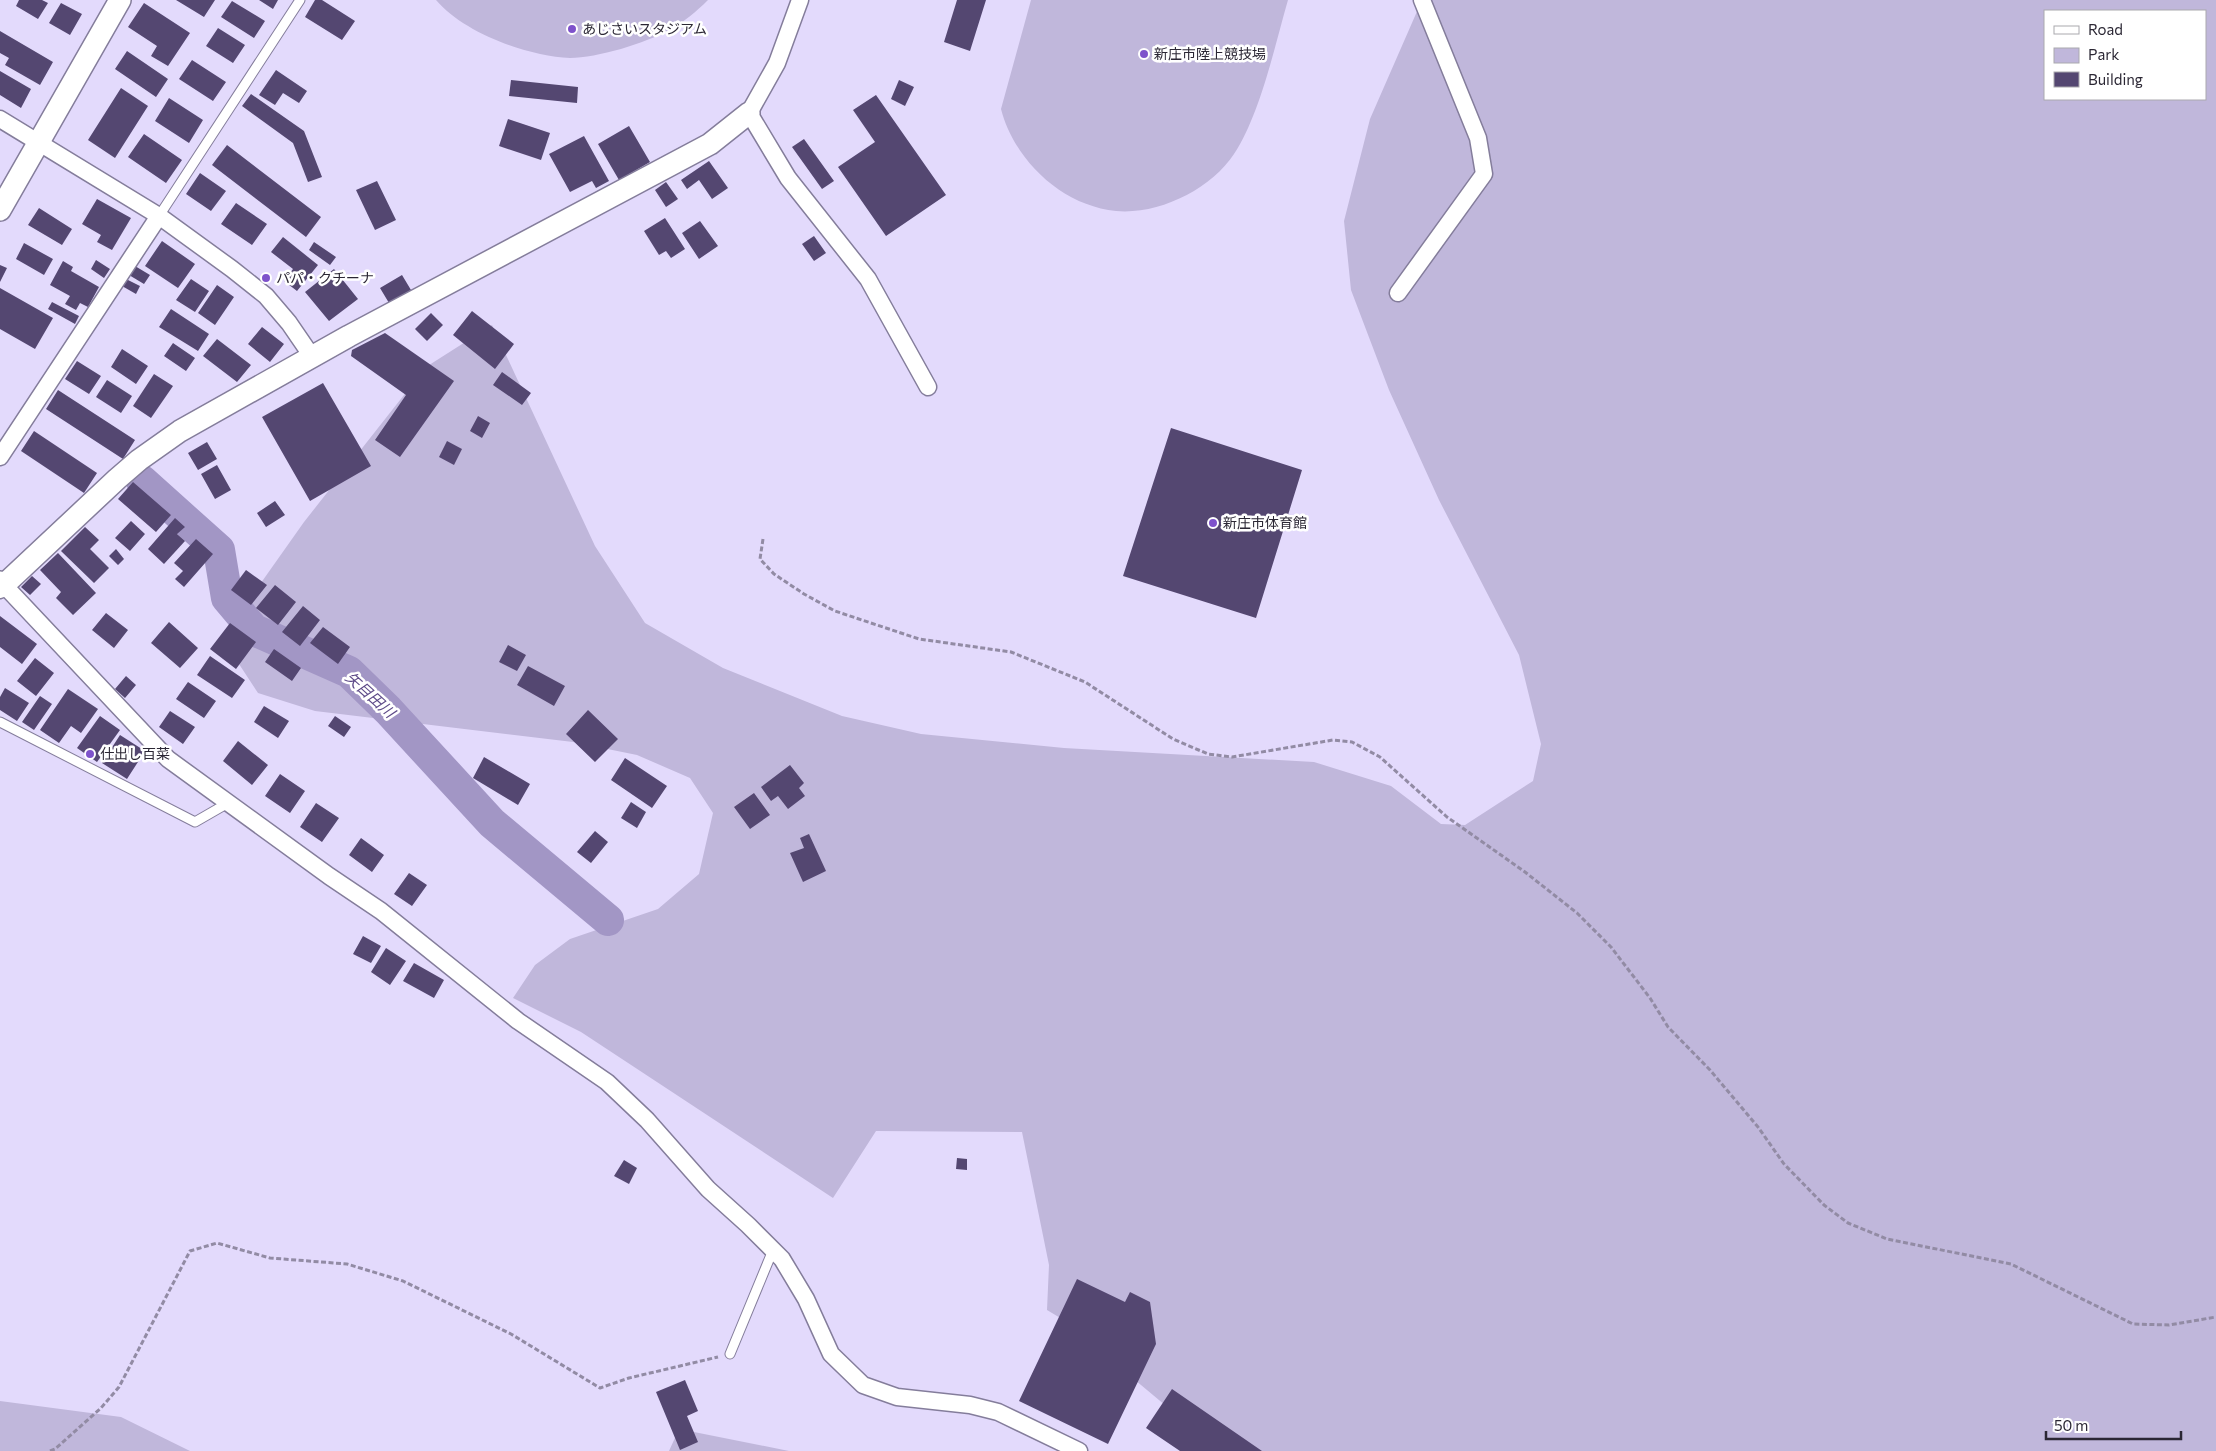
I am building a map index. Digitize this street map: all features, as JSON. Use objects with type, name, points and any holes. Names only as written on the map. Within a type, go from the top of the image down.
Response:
[{"type":"street","points":[[0,210],[120,0]]},
{"type":"street","points":[[800,0],[777,63],[749,113],[710,144],[350,336],[180,431],[138,460],[1,586],[168,759],[356,896],[381,911],[518,1021],[608,1082],[648,1120],[708,1189],[782,1259],[806,1299],[831,1354],[863,1385],[897,1397],[970,1404],[998,1412],[1079,1451]]},
{"type":"street","points":[[1398,294],[1484,174],[1478,138],[1422,0]]},
{"type":"street","points":[[749,113],[788,178],[868,278],[928,387]]},
{"type":"street","points":[[0,119],[159,216],[266,296],[289,323],[313,358]]},
{"type":"street","points":[[0,457],[159,216]]},
{"type":"lane","points":[[159,216],[300,0]]},
{"type":"lane","points":[[0,722],[195,822],[228,803]]},
{"type":"lane","points":[[730,1354],[773,1250]]},
{"type":"path","points":[[763,539],[760,559],[774,574],[804,594],[835,611],[919,639],[1011,652],[1085,682],[1173,739],[1208,754],[1232,757],[1333,740],[1352,742],[1380,757],[1447,817],[1525,872],[1576,913],[1611,947],[1650,998],[1668,1027],[1716,1077],[1758,1127],[1784,1164],[1824,1205],[1848,1223],[1887,1239],[2011,1264],[2133,1324],[2169,1325],[2216,1317]]},
{"type":"path","points":[[50,1451],[55,1449],[101,1408],[120,1387],[190,1251],[217,1243],[270,1258],[347,1264],[403,1281],[511,1334],[600,1388],[629,1378],[730,1354]]},
{"type":"green space","name":"あじさいスタジアム","points":[[436,0],[708,0],[679,24],[648,40],[607,53],[570,58],[535,53],[497,41],[463,23]]},
{"type":"green space","name":"新庄市陸上競技場","points":[[1031,0],[1288,0],[1252,120],[1234,154],[1224,167],[1198,188],[1166,204],[1149,209],[1116,211],[1096,207],[1077,200],[1059,190],[1029,162],[1007,128],[1001,109]]},
{"type":"green space","points":[[1422,0],[2216,0],[2216,1451],[1220,1451],[1062,1319],[1047,1310],[1049,1265],[1022,1132],[876,1131],[833,1198],[581,1032],[513,998],[535,965],[570,939],[658,909],[699,874],[713,813],[690,778],[637,755],[573,742],[315,711],[258,693],[222,638],[304,522],[426,367],[492,325],[595,546],[645,623],[723,668],[842,716],[921,734],[1064,748],[1314,762],[1391,786],[1441,824],[1465,825],[1533,781],[1541,744],[1519,655],[1439,500],[1389,390],[1351,290],[1344,221],[1370,119]]},
{"type":"green space","points":[[0,1401],[121,1417],[190,1451],[0,1451]]},
{"type":"green space","points":[[679,1429],[789,1451],[669,1451]]},
{"type":"building","points":[[19,0],[42,0],[48,3],[38,19],[16,6]]},
{"type":"building","points":[[176,0],[215,0],[204,17]]},
{"type":"building","points":[[259,0],[278,0],[273,9]]},
{"type":"building","points":[[315,0],[322,0],[355,21],[342,40],[305,17]]},
{"type":"building","points":[[957,0],[986,0],[970,51],[944,42]]},
{"type":"building","points":[[232,1],[265,21],[254,38],[221,17]]},
{"type":"building","points":[[61,3],[82,14],[70,35],[49,23]]},
{"type":"building","points":[[144,3],[190,33],[168,66],[151,56],[157,46],[128,27]]},
{"type":"building","points":[[218,28],[245,45],[233,63],[206,46]]},
{"type":"building","points":[[0,31],[53,62],[40,85],[5,65],[9,58],[0,53]]},
{"type":"building","points":[[127,51],[168,79],[156,97],[115,69]]},
{"type":"building","points":[[192,60],[226,82],[213,101],[179,79]]},
{"type":"building","points":[[276,70],[307,91],[299,103],[283,93],[275,105],[259,95]]},
{"type":"building","points":[[0,71],[31,89],[21,108],[0,95]]},
{"type":"building","points":[[511,80],[578,87],[577,103],[509,96]]},
{"type":"building","points":[[899,80],[914,87],[905,106],[891,99]]},
{"type":"building","points":[[121,88],[148,106],[115,158],[88,140]]},
{"type":"building","points":[[251,94],[304,131],[322,177],[308,182],[293,143],[242,106]]},
{"type":"building","points":[[876,95],[946,195],[886,236],[838,167],[875,142],[853,110]]},
{"type":"building","points":[[169,98],[203,120],[189,143],[155,121]]},
{"type":"building","points":[[508,119],[550,133],[541,160],[499,146]]},
{"type":"building","points":[[629,126],[650,162],[619,180],[598,144]]},
{"type":"building","points":[[144,134],[182,160],[166,183],[128,157]]},
{"type":"building","points":[[584,136],[609,181],[596,188],[592,181],[570,192],[549,154]]},
{"type":"building","points":[[804,139],[834,181],[822,189],[792,147]]},
{"type":"building","points":[[227,145],[321,217],[306,237],[212,165]]},
{"type":"building","points":[[709,161],[728,188],[712,199],[699,180],[687,189],[681,180]]},
{"type":"building","points":[[200,173],[226,191],[211,211],[186,194]]},
{"type":"building","points":[[377,181],[396,220],[375,230],[356,190]]},
{"type":"building","points":[[666,182],[678,199],[666,207],[655,190]]},
{"type":"building","points":[[97,199],[131,218],[112,250],[97,242],[101,235],[82,224]]},
{"type":"building","points":[[236,203],[267,224],[252,245],[221,224]]},
{"type":"building","points":[[39,208],[72,229],[62,245],[28,225]]},
{"type":"building","points":[[665,218],[685,249],[671,258],[666,251],[659,255],[644,231]]},
{"type":"building","points":[[700,221],[718,246],[699,259],[682,233]]},
{"type":"building","points":[[814,236],[826,253],[814,261],[802,244]]},
{"type":"building","points":[[283,237],[318,265],[297,291],[284,281],[293,269],[271,252]]},
{"type":"building","points":[[162,241],[195,264],[178,288],[145,266]]},
{"type":"building","points":[[314,242],[336,257],[330,265],[309,250]]},
{"type":"building","points":[[24,243],[53,259],[44,275],[16,259]]},
{"type":"building","points":[[96,260],[110,269],[104,278],[91,269]]},
{"type":"building","points":[[63,261],[73,267],[71,271],[99,287],[88,307],[80,303],[76,310],[65,304],[70,296],[50,285]]},
{"type":"building","points":[[0,265],[7,268],[0,282]]},
{"type":"building","points":[[135,266],[150,275],[144,284],[129,275]]},
{"type":"building","points":[[334,269],[358,299],[329,321],[305,292]]},
{"type":"building","points":[[402,275],[411,290],[389,303],[380,288]]},
{"type":"building","points":[[126,279],[140,286],[136,294],[122,286]]},
{"type":"building","points":[[191,279],[209,291],[195,312],[176,300]]},
{"type":"building","points":[[217,285],[234,297],[215,325],[198,313]]},
{"type":"building","points":[[0,288],[53,318],[35,349],[0,329]]},
{"type":"building","points":[[52,302],[79,316],[75,324],[48,309]]},
{"type":"building","points":[[171,309],[209,334],[198,351],[159,327]]},
{"type":"building","points":[[472,311],[514,344],[495,369],[453,335]]},
{"type":"building","points":[[431,313],[443,325],[427,341],[415,329]]},
{"type":"building","points":[[262,327],[284,344],[270,362],[248,344]]},
{"type":"building","points":[[385,333],[454,381],[400,457],[375,440],[406,395],[351,356],[352,350]]},
{"type":"building","points":[[217,339],[251,365],[237,382],[203,356]]},
{"type":"building","points":[[173,343],[195,358],[186,371],[164,356]]},
{"type":"building","points":[[122,349],[148,366],[136,384],[111,367]]},
{"type":"building","points":[[77,361],[101,376],[89,394],[65,379]]},
{"type":"building","points":[[502,372],[531,393],[522,405],[493,385]]},
{"type":"building","points":[[154,374],[173,386],[151,418],[133,406]]},
{"type":"building","points":[[107,380],[132,396],[121,413],[96,397]]},
{"type":"building","points":[[323,383],[371,466],[310,501],[262,417]]},
{"type":"building","points":[[58,390],[135,440],[123,459],[46,409]]},
{"type":"building","points":[[478,416],[490,423],[482,438],[470,431]]},
{"type":"building","name":"新庄市体育館","points":[[1171,428],[1302,470],[1256,618],[1123,576]]},
{"type":"building","points":[[34,431],[97,473],[84,493],[21,451]]},
{"type":"building","points":[[447,441],[462,449],[454,465],[439,457]]},
{"type":"building","points":[[207,442],[217,459],[198,470],[188,453]]},
{"type":"building","points":[[217,465],[231,490],[215,499],[201,474]]},
{"type":"building","points":[[133,482],[171,515],[156,532],[118,499]]},
{"type":"building","points":[[275,501],[285,515],[266,527],[257,513]]},
{"type":"building","points":[[175,518],[185,527],[177,534],[185,541],[164,564],[148,549]]},
{"type":"building","points":[[131,521],[145,534],[130,551],[115,538]]},
{"type":"building","points":[[85,527],[99,540],[90,549],[109,568],[94,583],[61,551]]},
{"type":"building","points":[[196,539],[213,554],[184,587],[175,579],[183,571],[174,563]]},
{"type":"building","points":[[116,549],[124,559],[118,565],[109,556]]},
{"type":"building","points":[[58,553],[96,593],[73,615],[56,598],[61,592],[40,570]]},
{"type":"building","points":[[246,570],[267,585],[251,605],[231,590]]},
{"type":"building","points":[[32,576],[41,584],[30,595],[21,587]]},
{"type":"building","points":[[275,585],[296,602],[278,625],[256,608]]},
{"type":"building","points":[[303,606],[320,620],[300,646],[282,632]]},
{"type":"building","points":[[106,613],[128,630],[114,648],[92,630]]},
{"type":"building","points":[[0,616],[37,644],[22,664],[0,647]]},
{"type":"building","points":[[169,622],[198,648],[180,668],[151,643]]},
{"type":"building","points":[[230,623],[256,642],[236,669],[210,649]]},
{"type":"building","points":[[323,627],[350,647],[338,664],[310,643]]},
{"type":"building","points":[[508,645],[526,655],[517,671],[499,662]]},
{"type":"building","points":[[274,649],[301,668],[292,681],[265,662]]},
{"type":"building","points":[[210,656],[245,680],[232,698],[197,675]]},
{"type":"building","points":[[35,658],[54,673],[36,696],[17,681]]},
{"type":"building","points":[[528,666],[565,686],[554,706],[517,685]]},
{"type":"building","points":[[126,676],[136,685],[125,698],[115,689]]},
{"type":"building","points":[[188,682],[216,701],[204,718],[176,699]]},
{"type":"building","points":[[5,688],[29,703],[17,721],[0,710],[0,697]]},
{"type":"building","points":[[68,689],[98,709],[81,733],[71,726],[59,743],[40,730]]},
{"type":"building","points":[[40,696],[52,704],[34,730],[22,722]]},
{"type":"building","points":[[264,706],[289,721],[278,738],[254,722]]},
{"type":"building","points":[[588,710],[618,739],[595,762],[566,734]]},
{"type":"building","points":[[170,711],[195,727],[183,744],[159,727]]},
{"type":"building","points":[[100,716],[120,730],[97,762],[77,748]]},
{"type":"building","points":[[335,716],[351,727],[344,737],[328,726]]},
{"type":"building","points":[[120,735],[145,751],[127,779],[102,763]]},
{"type":"building","points":[[238,741],[268,765],[252,785],[223,761]]},
{"type":"building","points":[[484,757],[530,784],[518,805],[473,778]]},
{"type":"building","points":[[625,758],[667,786],[652,808],[611,780]]},
{"type":"building","points":[[790,765],[804,783],[799,788],[805,796],[788,809],[778,796],[771,801],[761,787]]},
{"type":"building","points":[[280,774],[305,791],[290,813],[265,796]]},
{"type":"building","points":[[754,793],[770,815],[750,829],[734,807]]},
{"type":"building","points":[[631,802],[646,812],[637,828],[621,818]]},
{"type":"building","points":[[316,803],[339,818],[322,842],[300,827]]},
{"type":"building","points":[[595,831],[608,842],[591,863],[577,852]]},
{"type":"building","points":[[809,834],[826,871],[803,882],[790,853],[804,848],[800,838]]},
{"type":"building","points":[[361,838],[384,855],[372,872],[349,855]]},
{"type":"building","points":[[409,873],[427,885],[412,906],[394,894]]},
{"type":"building","points":[[363,936],[381,946],[371,963],[353,954]]},
{"type":"building","points":[[386,948],[406,961],[390,985],[371,972]]},
{"type":"building","points":[[414,963],[444,980],[434,998],[403,981]]},
{"type":"building","points":[[957,1158],[967,1159],[967,1170],[956,1169]]},
{"type":"building","points":[[624,1160],[637,1168],[629,1184],[614,1176]]},
{"type":"building","points":[[1077,1279],[1125,1302],[1130,1292],[1150,1302],[1156,1344],[1108,1444],[1019,1401]]},
{"type":"building","points":[[685,1380],[698,1411],[687,1416],[698,1442],[680,1450],[656,1392]]},
{"type":"building","points":[[1172,1389],[1262,1451],[1180,1451],[1146,1428]]},
{"type":"waterway","name":"矢目田川","points":[[142,481],[219,550],[227,598],[254,630],[349,672],[388,710],[492,823],[608,920]]},
{"type":"place","name":"あじさいスタジアム","points":[[572,29]]},
{"type":"place","name":"新庄市陸上競技場","points":[[1144,54]]},
{"type":"place","name":"パパ・クチーナ","points":[[266,278]]},
{"type":"place","name":"新庄市体育館","points":[[1213,523]]},
{"type":"place","name":"仕出し百菜","points":[[90,754]]}]
